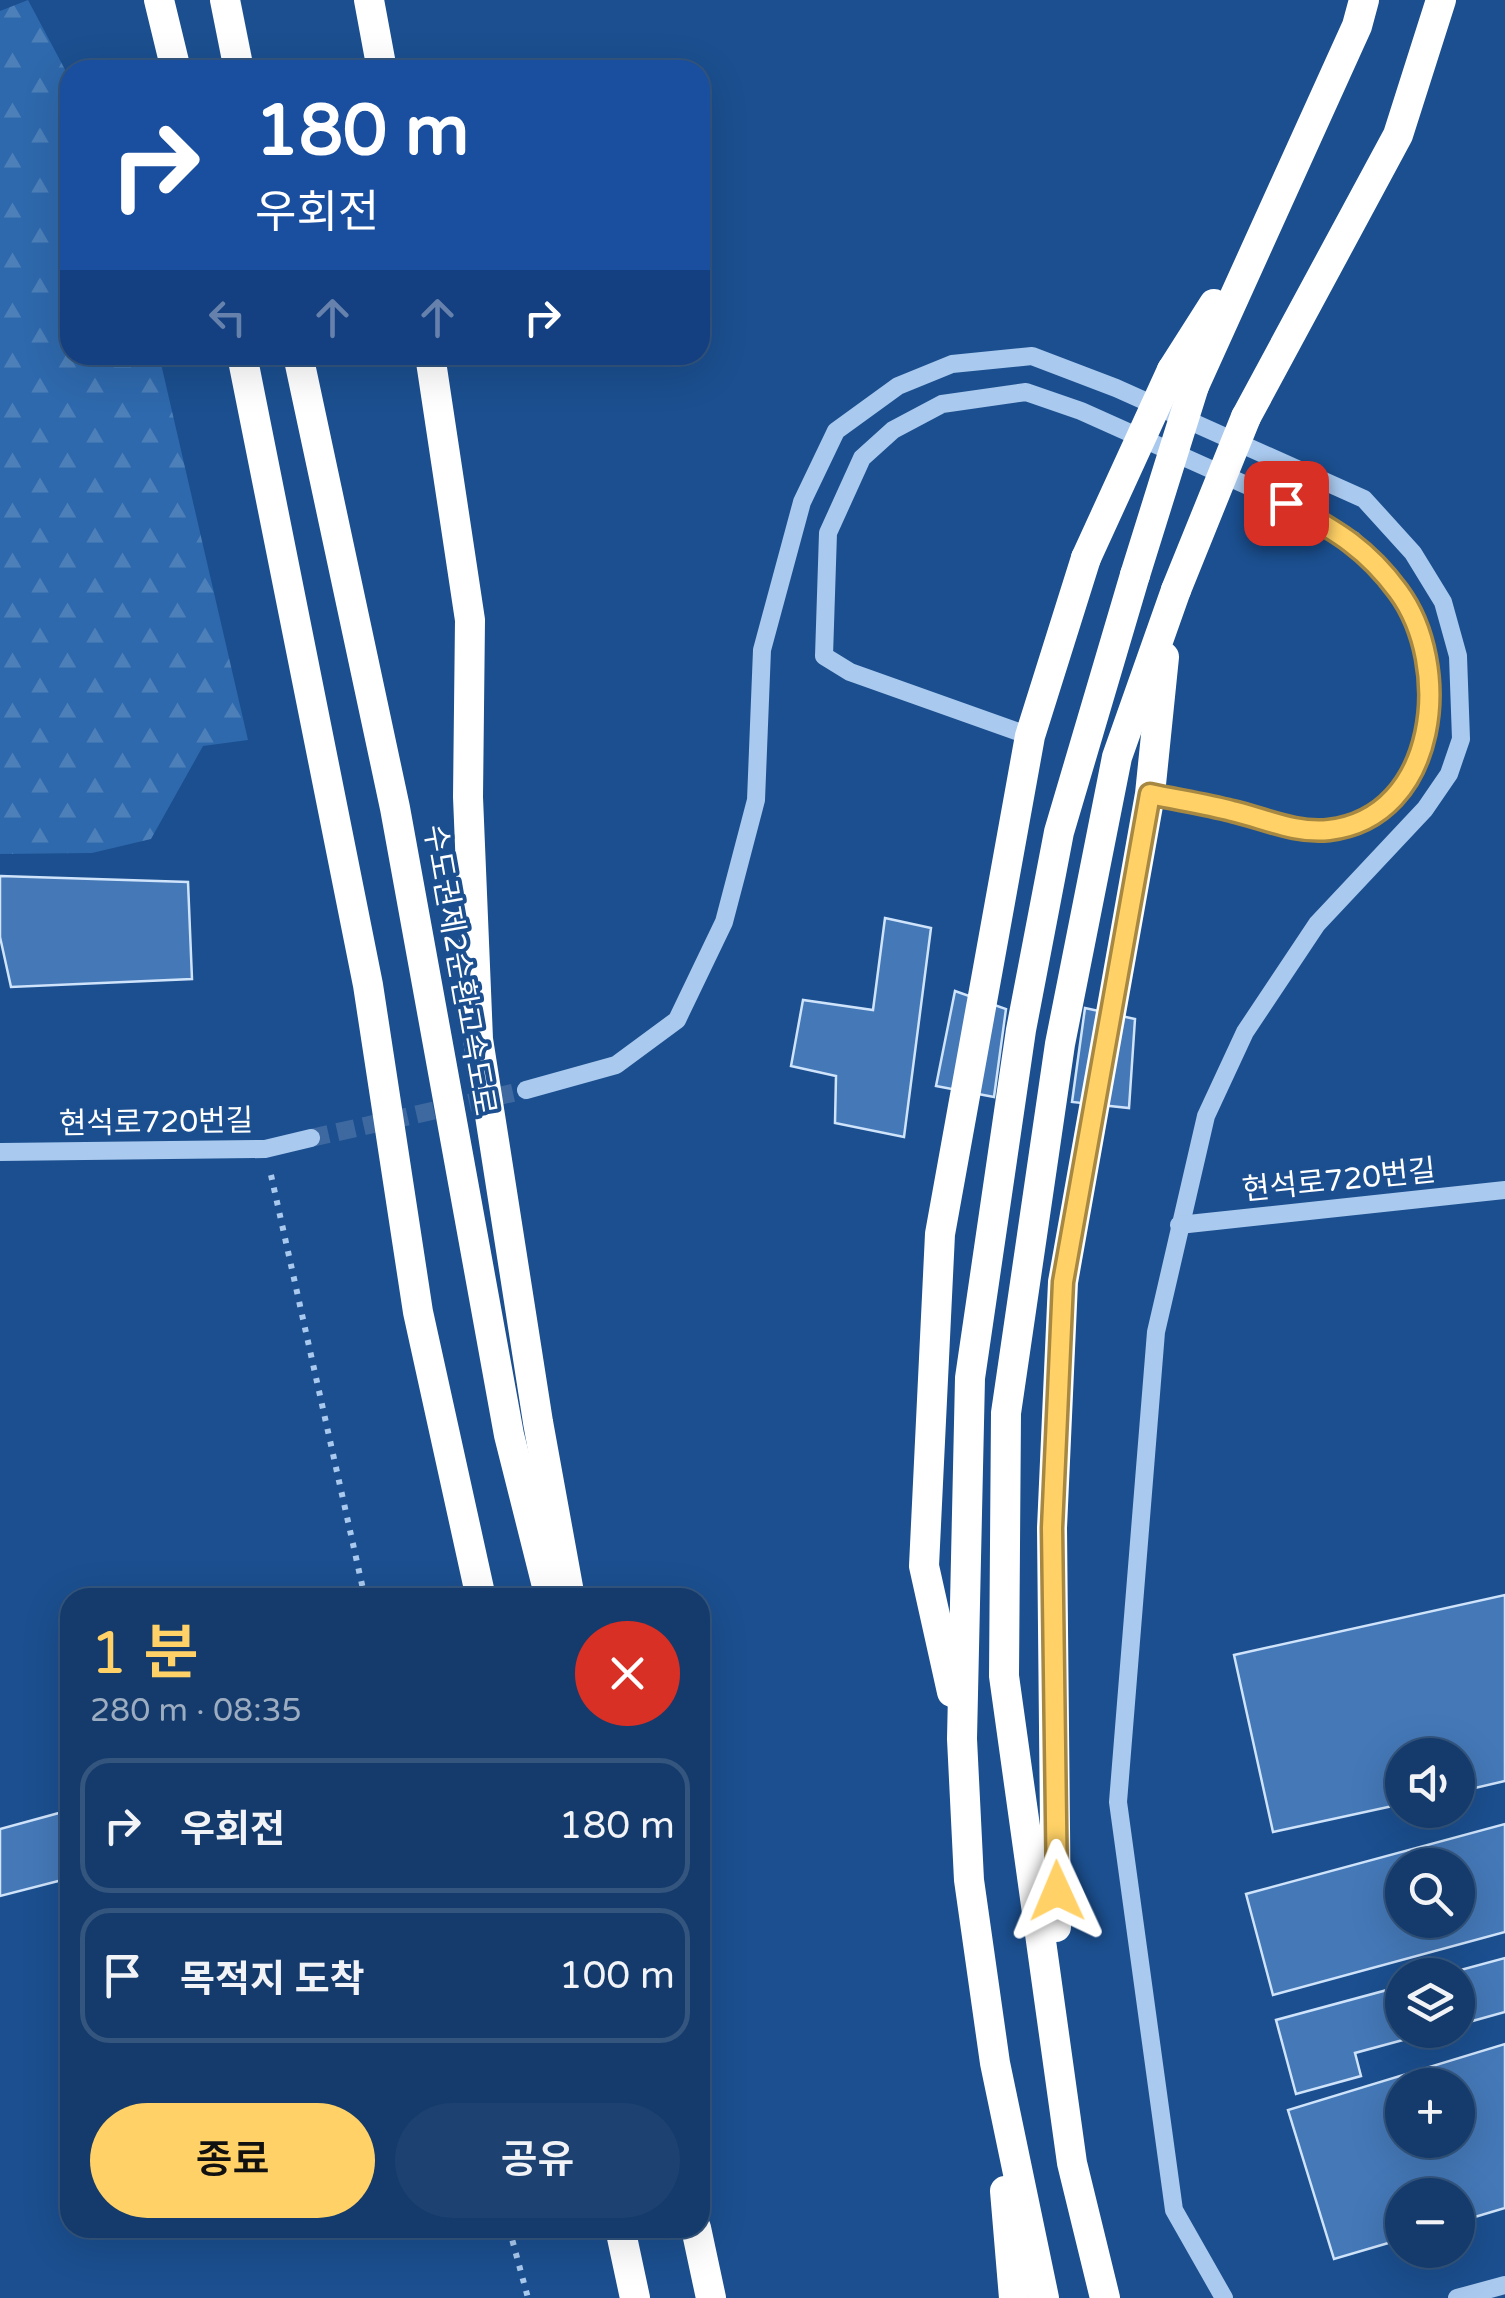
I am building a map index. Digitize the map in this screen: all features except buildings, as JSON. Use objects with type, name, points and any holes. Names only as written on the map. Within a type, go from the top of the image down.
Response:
[{"type":"highway","points":[[159,0],[174,60]]},
{"type":"highway","points":[[225,0],[237,60]]},
{"type":"highway","points":[[370,0],[380,60]]},
{"type":"highway","points":[[962,1739],[924,1566],[940,1234],[1030,736],[1086,558],[1275,208],[1364,0]]},
{"type":"highway","points":[[1105,2298],[1072,2162],[1055,2015],[1004,1676],[1006,1412],[1060,1044],[1113,776],[1172,598],[1246,416],[1398,135],[1441,0]]},
{"type":"highway","points":[[244,365],[368,985],[418,1312],[479,1588]]},
{"type":"highway","name":"수도권제2순환고속도로","points":[[300,365],[395,808],[509,1435],[547,1588]]},
{"type":"highway","points":[[432,365],[470,620],[468,797],[478,1039],[568,1588]]},
{"type":"highway","points":[[1014,2298],[995,2063],[969,1880],[962,1739],[970,1378],[1021,1030],[1059,832],[1135,575],[1183,378]]},
{"type":"highway","points":[[1055,2015],[1052,1528],[1063,1282],[1150,794],[1172,598]]},
{"type":"highway","points":[[995,2063],[1044,2298]]},
{"type":"highway","points":[[1072,2162],[1117,2298]]},
{"type":"highway","points":[[622,2238],[635,2298]]},
{"type":"highway","points":[[698,2238],[711,2298]]},
{"type":"street","points":[[526,1090],[616,1066],[677,1020],[724,922],[756,800],[762,650],[802,502],[836,431],[898,386],[952,364],[1032,356],[1152,403],[1364,499],[1413,553],[1443,602],[1458,656],[1461,739],[1450,774],[1425,809],[1317,924],[1246,1032],[1206,1116],[1156,1332],[1118,1802],[1174,2210],[1224,2298]]},
{"type":"street","points":[[1030,736],[850,672],[824,656],[828,533],[862,458],[893,430],[942,404],[1026,392],[1081,411],[1286,503],[1353,540],[1400,593],[1423,640],[1432,692],[1426,737],[1410,774],[1380,813],[1330,830],[1292,828],[1150,794]]},
{"type":"street","name":"현석로720번길","points":[[0,1152],[265,1150],[311,1138]]},
{"type":"street","name":"현석로720번길","points":[[1179,1225],[1505,1190]]},
{"type":"street","points":[[1457,2298],[1505,2285]]},
{"type":"path","points":[[265,1150],[364,1588]]},
{"type":"path","points":[[512,2238],[528,2298]]},
{"type":"green space","points":[[28,0],[60,60],[60,365],[161,365],[248,740],[203,746],[151,839],[92,853],[0,854],[0,11]]},
{"type":"tunnel","points":[[311,1138],[526,1090]]},
{"type":"route","points":[[1057,1891],[1052,1528],[1063,1282],[1150,794],[1292,828],[1330,830],[1380,813],[1410,774],[1426,737],[1432,692],[1423,640],[1400,593],[1353,540],[1286,503]]}]
